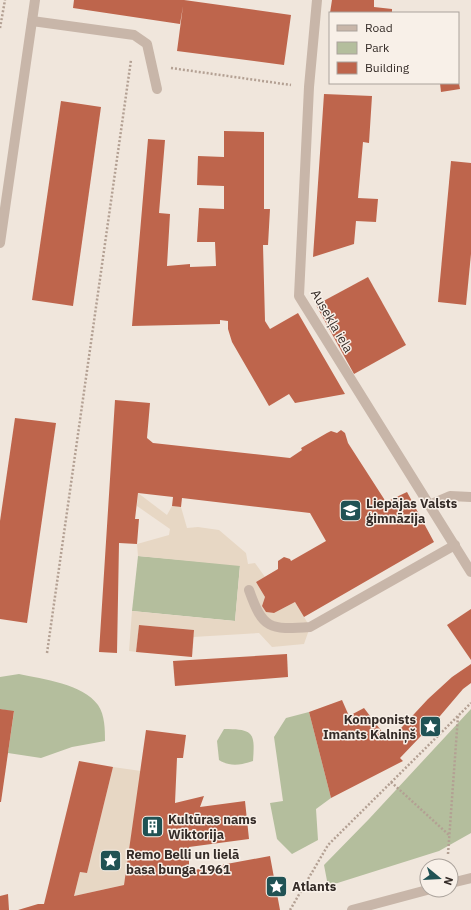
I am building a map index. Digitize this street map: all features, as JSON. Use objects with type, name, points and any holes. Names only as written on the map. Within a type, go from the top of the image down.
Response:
[{"type":"street","points":[[0,243],[3,207],[35,0]]},
{"type":"street","name":"Ausekļa iela","points":[[317,0],[309,87],[299,296],[429,505],[456,545],[471,572]]},
{"type":"street","points":[[32,21],[134,35],[147,44],[157,89]]},
{"type":"street","points":[[429,505],[450,496],[471,498]]},
{"type":"street","points":[[249,590],[256,611],[267,624],[283,629],[310,627],[456,545]]},
{"type":"street","points":[[459,882],[471,878]]},
{"type":"street","points":[[352,910],[419,892]]},
{"type":"path","points":[[0,28],[5,0]]},
{"type":"path","points":[[47,653],[134,35]]},
{"type":"path","points":[[152,65],[309,87]]},
{"type":"path","points":[[290,910],[328,845],[471,703]]},
{"type":"path","points":[[448,854],[458,715]]},
{"type":"path","points":[[391,782],[449,835]]},
{"type":"green space","points":[[138,556],[240,565],[235,621],[132,611]]},
{"type":"green space","points":[[19,674],[51,680],[73,687],[91,698],[98,705],[102,713],[105,741],[72,747],[41,758],[8,753],[14,712],[0,709],[0,677]]},
{"type":"green space","points":[[471,709],[471,833],[439,851],[328,886],[324,865],[369,819]]},
{"type":"green space","points":[[309,712],[331,798],[316,809],[318,840],[292,854],[277,839],[270,803],[283,801],[274,737],[286,718]]},
{"type":"green space","points":[[224,729],[241,730],[250,734],[254,744],[253,761],[236,765],[227,764],[219,760],[217,741]]},
{"type":"shaded area","points":[[138,493],[167,515],[172,506],[181,507],[187,528],[198,527],[219,530],[246,553],[248,564],[255,563],[265,577],[256,582],[265,597],[262,606],[266,612],[274,613],[295,602],[310,627],[304,644],[272,647],[259,633],[193,637],[194,630],[139,625],[136,652],[129,651],[132,611],[235,621],[240,566],[138,556],[137,544],[169,535],[170,529],[137,506]]},
{"type":"shaded area","points":[[113,767],[141,771],[124,885],[74,896],[80,872],[87,873]]},
{"type":"building","points":[[74,0],[184,0],[291,15],[284,65],[177,51],[183,6],[180,24],[73,8]]},
{"type":"building","points":[[332,0],[374,0],[374,7],[392,9],[392,12],[330,12]]},
{"type":"building","points":[[459,83],[460,89],[441,92],[440,84]]},
{"type":"building","points":[[324,94],[372,96],[369,143],[363,142],[358,198],[378,199],[376,222],[356,221],[354,244],[313,257]]},
{"type":"building","points":[[61,101],[101,107],[73,306],[32,300]]},
{"type":"building","points":[[224,131],[264,132],[264,209],[270,209],[268,245],[263,245],[265,321],[270,329],[298,313],[345,394],[295,403],[289,394],[269,406],[232,342],[228,329],[228,321],[220,320],[220,324],[132,326],[148,139],[165,140],[159,213],[170,214],[167,266],[190,264],[190,267],[216,266],[215,242],[197,242],[199,208],[224,209],[224,186],[197,185],[198,156],[224,157]]},
{"type":"building","points":[[451,161],[471,163],[471,254],[466,305],[438,302]]},
{"type":"building","points":[[368,277],[406,345],[354,374],[316,305]]},
{"type":"building","name":"Liepājas Valsts ģimnāzija","points":[[115,400],[150,403],[147,438],[153,443],[290,458],[302,450],[301,448],[327,433],[331,431],[337,433],[341,430],[345,433],[348,443],[386,502],[407,492],[434,542],[304,617],[295,602],[274,613],[266,612],[262,606],[265,597],[256,582],[278,569],[278,561],[284,557],[290,559],[291,561],[326,541],[310,513],[182,498],[181,507],[172,506],[173,497],[138,493],[135,519],[139,519],[137,544],[119,543],[117,653],[99,652]]},
{"type":"building","points":[[15,418],[56,423],[27,623],[0,619],[0,521]]},
{"type":"building","points":[[471,609],[471,660],[447,625]]},
{"type":"building","points":[[139,625],[194,630],[192,657],[136,652]]},
{"type":"building","points":[[287,654],[288,677],[175,686],[173,661]]},
{"type":"building","points":[[471,664],[471,683],[463,689],[440,716],[400,758],[403,761],[331,798],[309,712],[342,700],[349,716],[364,708],[389,741],[428,699],[452,677]]},
{"type":"building","points":[[0,709],[14,711],[1,802],[0,802]]},
{"type":"building","points":[[146,730],[186,735],[183,758],[177,758],[175,803],[204,796],[200,807],[245,801],[249,839],[189,847],[189,871],[270,856],[280,910],[18,910],[38,904],[44,904],[79,761],[113,767],[87,873],[80,872],[74,896],[124,885]]},
{"type":"building","points":[[8,894],[9,910],[0,910],[0,896]]},
{"type":"place","name":"Liepājas Valsts ģimnāzija","points":[[350,510]]},
{"type":"place","name":"Komponists Imants Kalniņš","points":[[431,726]]},
{"type":"place","name":"Kultūras nams Wiktorija","points":[[152,826]]},
{"type":"place","name":"Remo Belli un lielā basa bunga 1961","points":[[110,861]]},
{"type":"place","name":"Atlants","points":[[276,886]]}]
